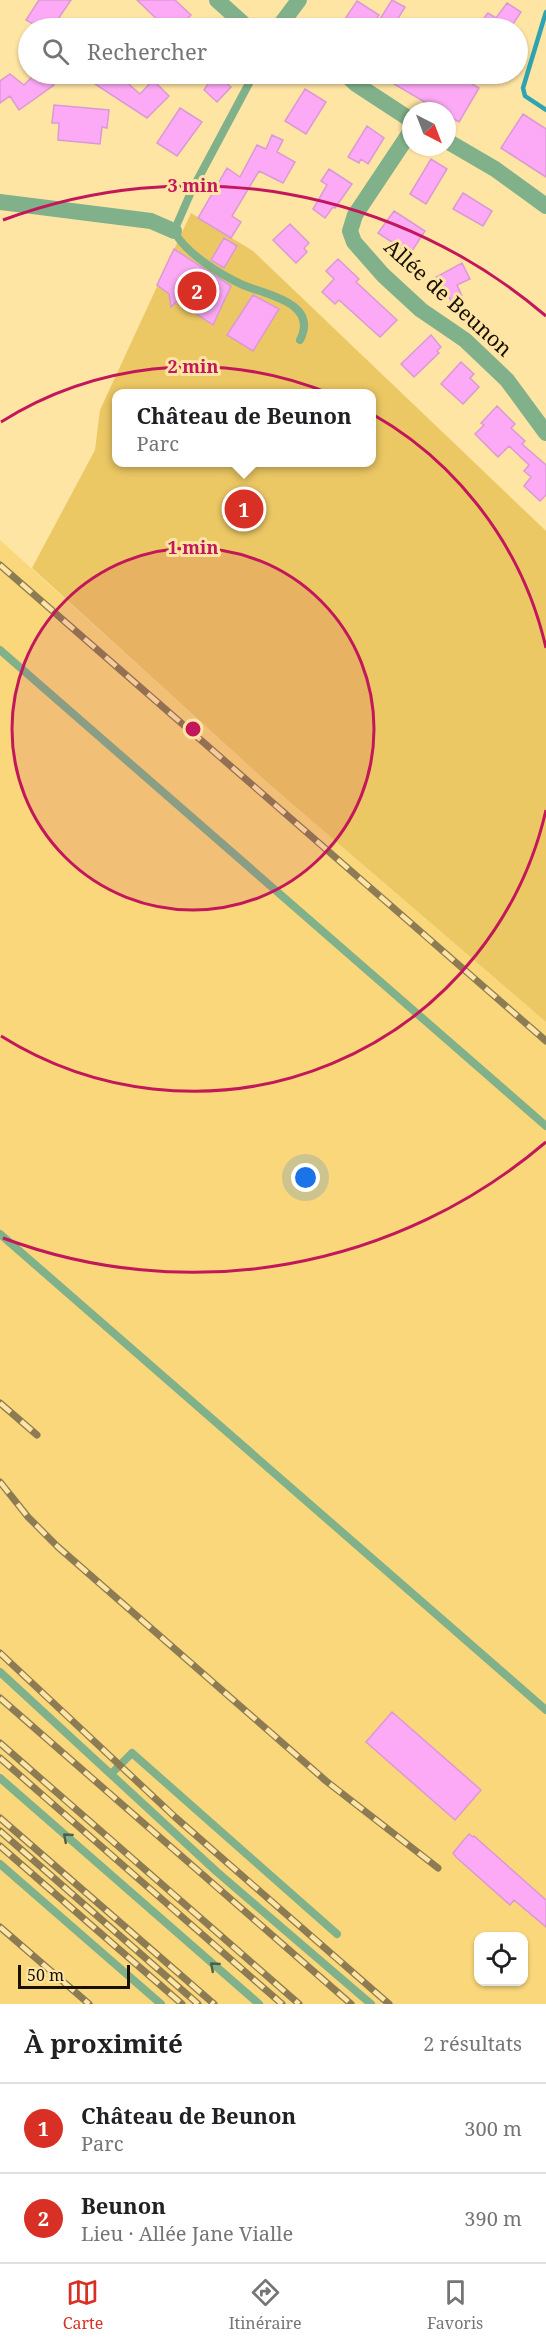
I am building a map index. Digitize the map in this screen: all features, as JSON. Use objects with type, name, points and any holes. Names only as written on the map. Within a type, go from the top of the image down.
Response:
[{"type":"street","points":[[217,0],[237,18]]},
{"type":"street","points":[[287,18],[299,0]]},
{"type":"street","points":[[356,84],[402,114]]},
{"type":"street","name":"Allée de Beunon","points":[[402,144],[355,215],[350,231],[354,242],[383,275],[421,310],[465,340],[507,380],[546,433]]},
{"type":"street","points":[[456,146],[495,169],[546,206]]},
{"type":"street","points":[[0,201],[151,221],[174,231]]},
{"type":"lane","points":[[249,84],[191,192],[174,231],[178,240],[196,257],[242,284],[282,298],[297,309],[305,321],[304,332],[300,340]]},
{"type":"lane","points":[[0,650],[546,1126]]},
{"type":"lane","points":[[0,1234],[546,1710]]},
{"type":"lane","points":[[0,1672],[217,1872],[371,2004]]},
{"type":"lane","points":[[111,1774],[132,1753],[337,1934]]},
{"type":"lane","points":[[0,1778],[259,2004]]},
{"type":"lane","points":[[0,1864],[161,2004]]},
{"type":"shaded area","points":[[191,213],[253,251],[546,531],[546,1022],[269,784],[32,568],[95,450],[100,410]]},
{"type":"shaded area","points":[[0,540],[269,784],[546,1022],[546,2004],[0,2004]]},
{"type":"building","points":[[39,0],[71,0],[59,18],[27,18]]},
{"type":"building","points":[[137,0],[175,0],[191,15],[188,18],[156,18]]},
{"type":"building","points":[[392,0],[405,7],[398,18],[381,18]]},
{"type":"building","points":[[357,1],[379,15],[377,18],[346,18]]},
{"type":"building","points":[[507,3],[521,12],[517,18],[496,18]]},
{"type":"building","points":[[488,13],[496,18],[484,18]]},
{"type":"building","points":[[10,74],[18,80],[18,84],[54,85],[19,110],[10,96],[0,103],[0,81]]},
{"type":"building","points":[[95,84],[129,84],[140,94],[149,84],[157,84],[169,96],[147,118]]},
{"type":"building","points":[[208,84],[228,84],[231,87],[217,102],[204,90]]},
{"type":"building","points":[[394,84],[472,84],[479,88],[459,122],[456,120],[456,102],[425,102]]},
{"type":"building","points":[[305,89],[326,102],[306,134],[285,121]]},
{"type":"building","points":[[54,105],[109,110],[107,128],[102,127],[100,144],[58,140],[59,123],[52,123]]},
{"type":"building","points":[[180,108],[202,122],[177,156],[157,143]]},
{"type":"building","points":[[523,114],[546,129],[546,177],[501,148]]},
{"type":"building","points":[[367,126],[384,138],[368,164],[361,159],[359,163],[348,157]]},
{"type":"building","points":[[272,135],[283,140],[277,152],[295,162],[283,183],[259,171],[232,216],[241,222],[231,238],[198,218],[227,168],[240,177],[257,145],[266,149]]},
{"type":"building","points":[[431,159],[447,169],[426,204],[410,194]]},
{"type":"building","points":[[329,169],[352,184],[325,218],[313,209],[327,185],[321,181]]},
{"type":"building","points":[[463,193],[492,211],[483,226],[453,209]]},
{"type":"building","points":[[394,211],[425,231],[410,254],[378,233]]},
{"type":"building","points":[[290,224],[309,243],[304,248],[307,252],[296,263],[273,240]]},
{"type":"building","points":[[224,238],[237,246],[224,268],[211,260]]},
{"type":"building","points":[[174,249],[231,286],[213,325],[177,301],[171,307],[169,294],[157,285]]},
{"type":"building","points":[[338,259],[359,279],[356,282],[397,320],[380,337],[339,300],[335,304],[322,292],[334,279],[326,271]]},
{"type":"building","points":[[462,263],[470,279],[457,285],[462,296],[451,301],[446,291],[429,281]]},
{"type":"building","points":[[253,295],[279,309],[253,351],[227,335]]},
{"type":"building","points":[[431,335],[441,347],[437,351],[439,353],[414,377],[401,364]]},
{"type":"building","points":[[461,362],[474,374],[470,378],[479,387],[463,404],[441,384]]},
{"type":"building","points":[[497,406],[515,424],[511,428],[525,441],[522,444],[546,465],[546,495],[540,501],[524,486],[531,477],[524,471],[529,465],[509,446],[498,457],[475,434],[484,425],[481,423]]},
{"type":"building","points":[[392,1712],[481,1790],[455,1820],[366,1742]]},
{"type":"building","points":[[469,1834],[546,1900],[546,1927],[514,1900],[510,1905],[456,1857],[453,1853]]},
{"type":"waterway","points":[[528,71],[546,12]]},
{"type":"waterway","points":[[524,84],[525,96],[546,110]]},
{"type":"railway","points":[[0,565],[546,1041]]},
{"type":"railway","points":[[0,1403],[37,1435]]},
{"type":"railway","points":[[0,1482],[28,1517],[58,1547],[326,1781],[438,1868]]},
{"type":"railway","points":[[0,1653],[175,1817],[389,2004]]},
{"type":"railway","points":[[0,1698],[351,2004]]},
{"type":"railway","points":[[0,1743],[299,2004]]},
{"type":"railway","points":[[0,1758],[282,2004]]},
{"type":"railway","points":[[0,1818],[214,2004]]},
{"type":"railway","points":[[0,1831],[198,2004]]},
{"type":"railway","points":[[0,1846],[182,2004]]},
{"type":"railway","points":[[0,1927],[89,2004]]},
{"type":"place","name":"Beunon","points":[[197,291]]},
{"type":"place","name":"Château de Beunon","points":[[244,509]]}]
